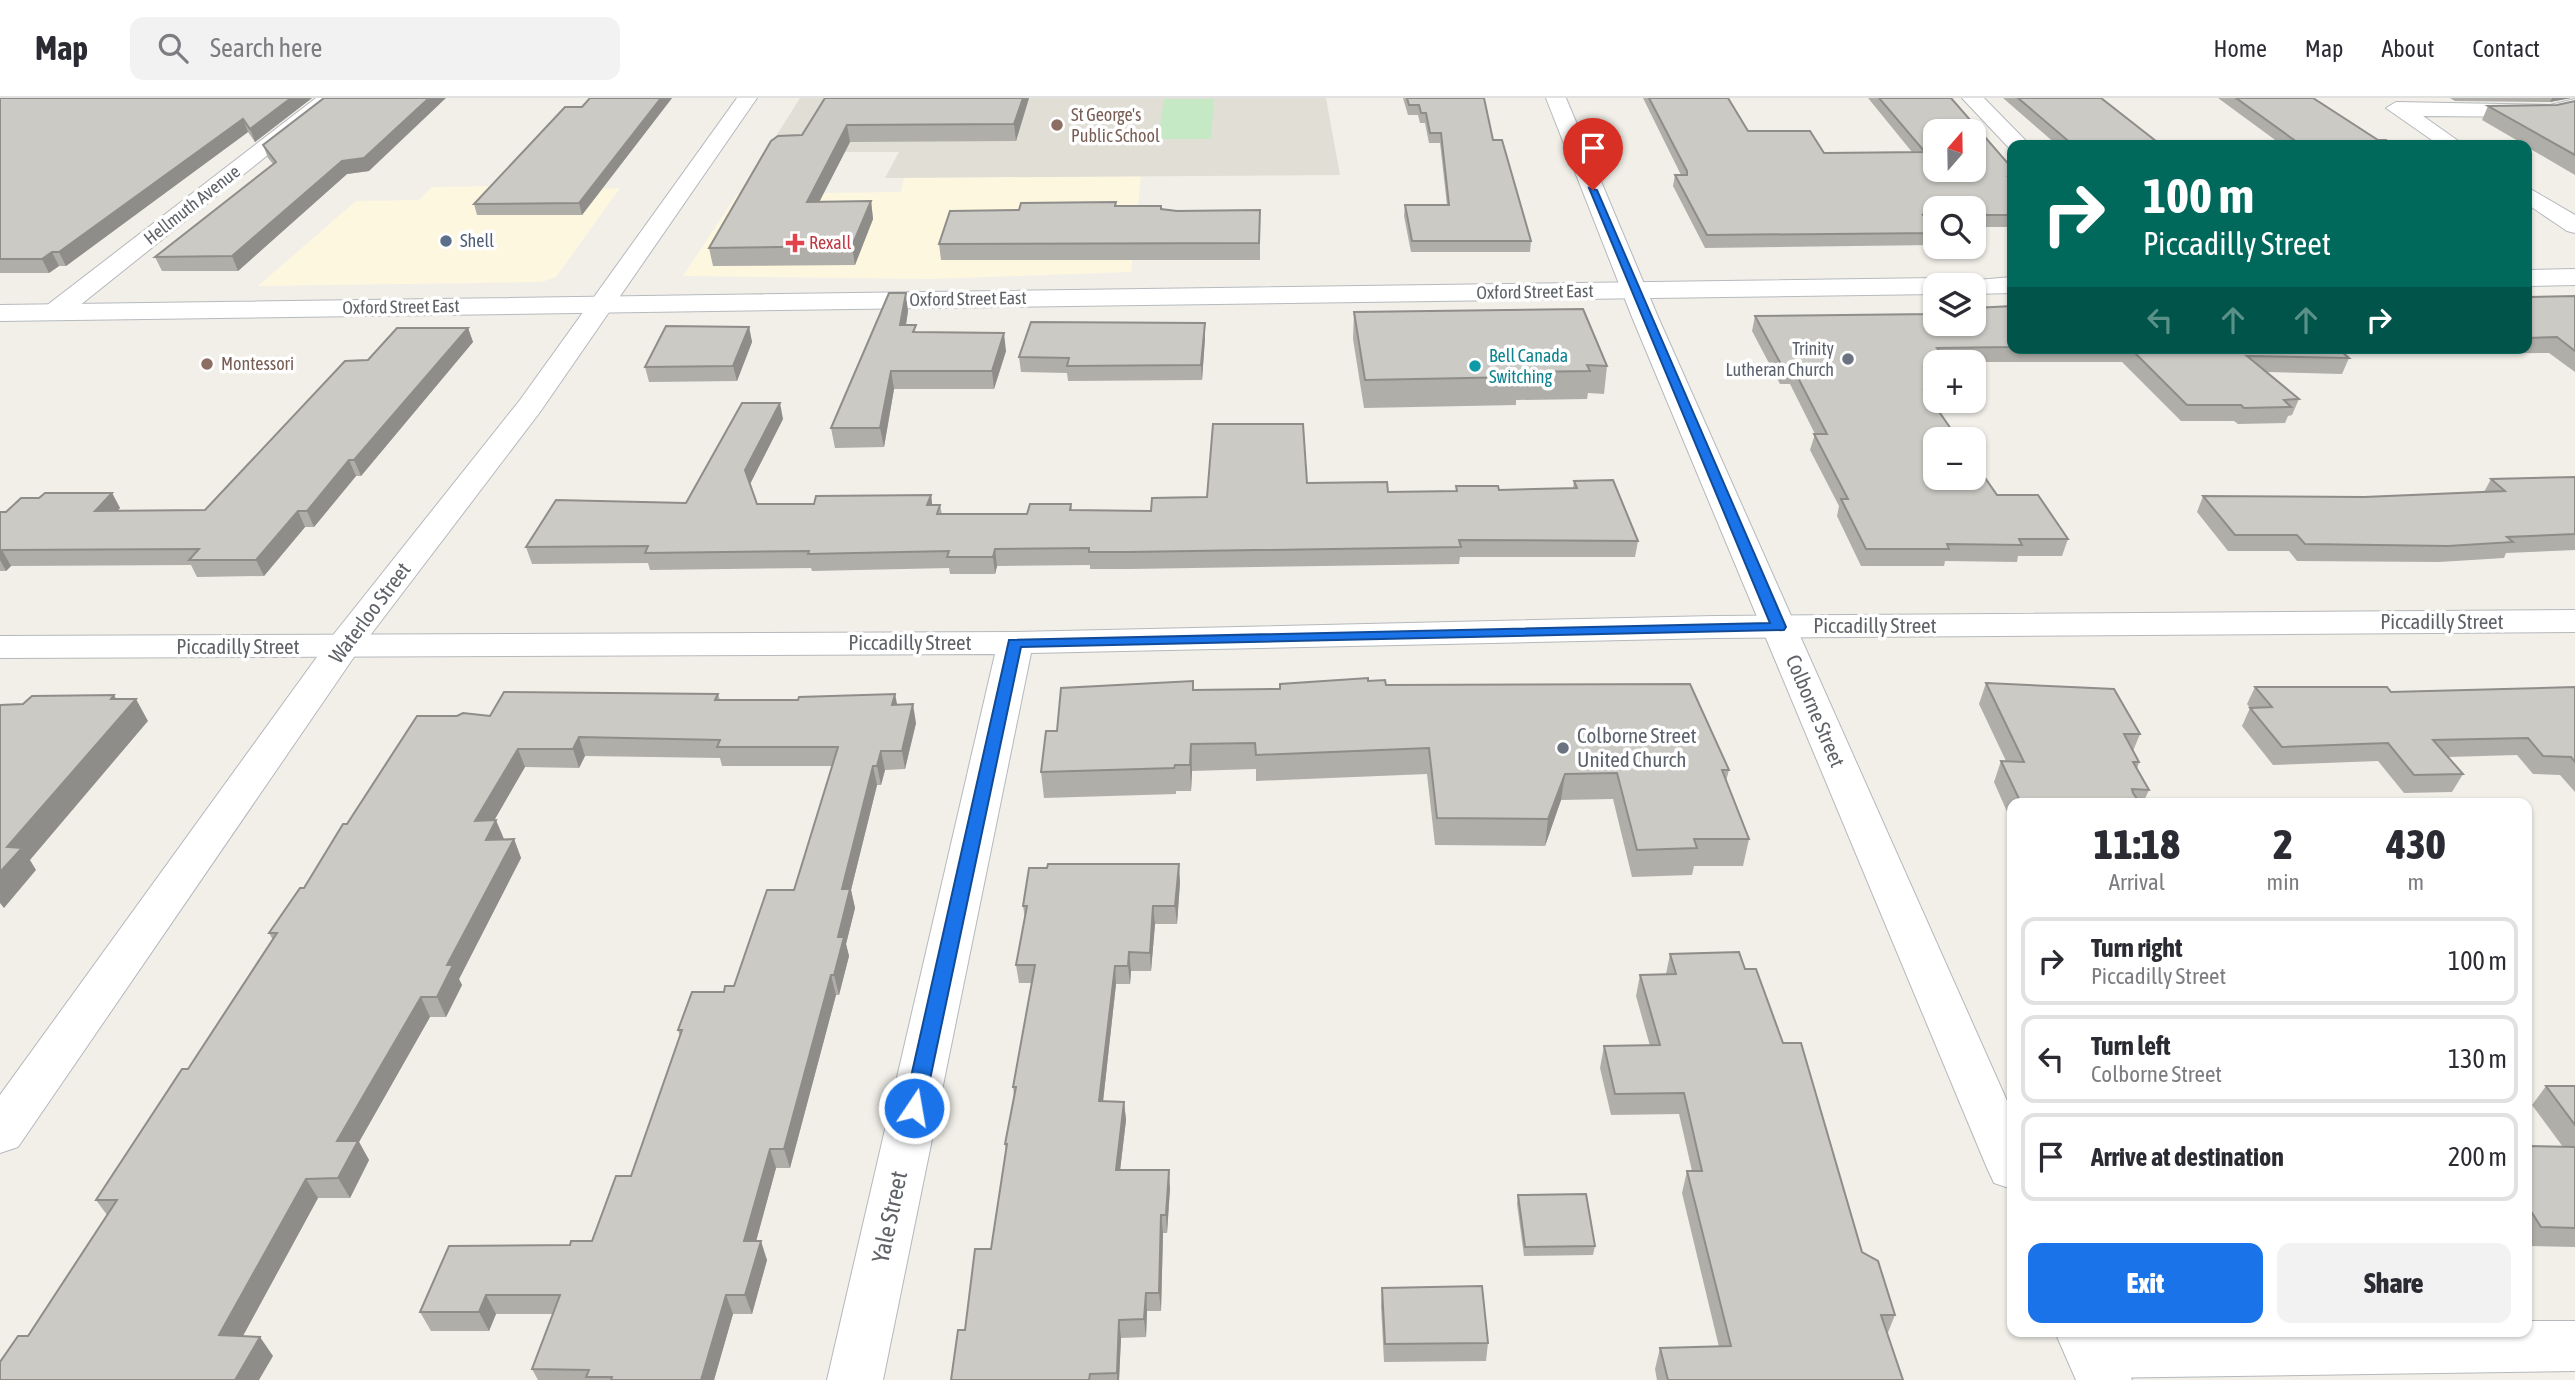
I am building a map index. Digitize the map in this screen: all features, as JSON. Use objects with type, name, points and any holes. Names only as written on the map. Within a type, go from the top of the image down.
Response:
[{"type":"street","name":"Hellmuth Avenue","points":[[55,312],[330,98]]},
{"type":"street","name":"Waterloo Street","points":[[4,1121],[343,647],[530,406],[599,304],[747,98]]},
{"type":"street","name":"Colborne Street","points":[[1556,98],[1645,317],[2007,1156]]},
{"type":"street","points":[[1972,98],[2014,140]]},
{"type":"street","points":[[2381,98],[2445,140]]},
{"type":"street","points":[[2400,110],[2550,111],[2575,105]]},
{"type":"street","points":[[2532,197],[2575,226]]},
{"type":"street","points":[[2532,278],[2575,277]]},
{"type":"street","points":[[1986,285],[2007,285]]},
{"type":"street","name":"Oxford Street East","points":[[0,313],[1923,286]]},
{"type":"street","name":"Piccadilly Street","points":[[0,647],[1015,643],[1779,627],[2575,621]]},
{"type":"street","name":"Yale Street","points":[[855,1380],[1015,643]]},
{"type":"street","points":[[2093,1355],[2575,1346]]},
{"type":"shaded area","name":"St George's Public School","points":[[800,98],[1326,98],[1340,175],[885,178],[899,152],[766,152]]},
{"type":"shaded area","points":[[1141,176],[1131,272],[929,279],[683,276],[737,194],[901,192],[904,178]]},
{"type":"shaded area","points":[[501,186],[509,193],[620,188],[556,277],[542,282],[258,286],[356,201],[419,200],[432,187]]},
{"type":"green space","points":[[1164,99],[1214,99],[1211,139],[1158,139]]},
{"type":"building","points":[[0,98],[291,98],[250,129],[243,119],[59,252],[52,252],[42,259],[0,259]]},
{"type":"building","points":[[324,98],[429,98],[364,158],[342,161],[232,256],[155,257],[276,162],[263,145]]},
{"type":"building","points":[[590,98],[661,98],[579,203],[474,204],[565,107],[582,107]]},
{"type":"building","points":[[825,98],[1023,98],[1014,124],[847,125],[807,202],[871,201],[852,246],[709,248],[771,141],[778,136],[802,135]]},
{"type":"building","points":[[1407,98],[1484,98],[1493,140],[1502,140],[1531,241],[1412,241],[1405,205],[1449,205],[1441,133],[1430,133],[1426,113],[1421,113],[1419,105],[1409,105]]},
{"type":"building","points":[[1649,98],[1728,98],[1748,131],[1810,131],[1824,153],[1923,152],[1923,182],[1986,182],[1986,138],[2007,162],[2007,215],[1986,215],[1986,196],[1923,196],[1923,233],[1707,235],[1675,175],[1687,175],[1687,171]]},
{"type":"building","points":[[1879,98],[1951,98],[1969,119],[1923,119],[1923,150]]},
{"type":"building","points":[[2018,98],[2101,98],[2155,140],[2067,140]]},
{"type":"building","points":[[2236,98],[2313,98],[2378,140],[2294,140]]},
{"type":"building","points":[[2575,101],[2575,155],[2488,106],[2557,105]]},
{"type":"building","points":[[1116,202],[1115,206],[1161,206],[1161,209],[1177,211],[1260,210],[1259,243],[939,244],[950,211],[1019,210],[1021,203]]},
{"type":"building","points":[[889,293],[906,293],[900,325],[916,325],[913,332],[1004,333],[992,371],[891,371],[880,428],[831,428]]},
{"type":"building","points":[[2575,296],[2575,351],[2557,337],[2532,338],[2532,297]]},
{"type":"building","points":[[2007,306],[2007,347],[1923,350],[1923,413],[1940,413],[1950,427],[1923,427],[1923,490],[1986,490],[1986,479],[1997,495],[2038,495],[2068,539],[2019,539],[2022,545],[1947,544],[1949,549],[1866,549],[1841,499],[1848,499],[1814,434],[1827,434],[1793,368],[1783,368],[1755,316],[1923,314],[1923,336],[1986,336],[1986,307]]},
{"type":"building","points":[[1583,309],[1607,366],[1587,365],[1590,371],[1516,372],[1518,377],[1365,380],[1354,312]]},
{"type":"building","points":[[1031,322],[1205,323],[1201,365],[1067,366],[1069,358],[1019,357]]},
{"type":"building","points":[[666,326],[749,327],[733,366],[645,367]]},
{"type":"building","points":[[397,328],[468,328],[354,460],[349,460],[307,511],[298,511],[256,560],[189,560],[199,549],[0,552],[0,512],[6,512],[21,498],[39,498],[45,493],[112,493],[95,511],[205,510],[345,361],[368,360]]},
{"type":"building","points":[[2136,354],[2344,354],[2349,358],[2247,356],[2299,399],[2284,400],[2291,407],[2187,405]]},
{"type":"building","points":[[742,403],[780,403],[745,470],[757,504],[814,504],[816,496],[931,495],[927,505],[940,505],[937,514],[1027,514],[1030,504],[1071,504],[1070,510],[1151,511],[1152,498],[1207,497],[1213,424],[1303,424],[1307,483],[1387,482],[1388,492],[1457,491],[1456,486],[1498,486],[1499,490],[1577,488],[1574,481],[1613,480],[1638,541],[1459,540],[1461,547],[1129,552],[1089,552],[1089,548],[995,549],[993,557],[947,557],[949,551],[645,553],[648,546],[526,547],[556,500],[686,503]]},
{"type":"building","points":[[2575,477],[2575,534],[2507,537],[2513,542],[2448,546],[2305,544],[2297,535],[2235,535],[2203,496],[2364,497],[2505,491],[2491,479]]},
{"type":"building","points":[[1368,678],[1368,681],[1385,680],[1386,685],[1690,684],[1729,770],[1722,770],[1749,839],[1694,839],[1697,848],[1637,850],[1617,773],[1565,774],[1548,819],[1437,818],[1429,748],[1256,755],[1255,743],[1191,744],[1190,765],[1175,765],[1174,768],[1041,772],[1046,731],[1057,731],[1061,688],[1193,681],[1193,690],[1280,689],[1280,684]]},
{"type":"building","points":[[1986,683],[2114,689],[2140,734],[2124,734],[2139,762],[2133,762],[2149,790],[2132,789],[2136,798],[2019,798],[2001,761],[2024,762]]},
{"type":"building","points":[[2255,687],[2387,687],[2391,692],[2575,687],[2575,762],[2571,757],[2543,756],[2528,738],[2433,740],[2463,774],[2414,775],[2388,743],[2282,747],[2250,708],[2272,707]]},
{"type":"building","points":[[504,692],[718,694],[715,700],[798,700],[799,697],[895,694],[892,705],[913,704],[902,751],[881,751],[877,766],[873,766],[842,889],[850,889],[838,937],[844,937],[834,975],[831,975],[784,1149],[770,1149],[744,1241],[761,1241],[745,1295],[726,1295],[701,1380],[611,1380],[612,1377],[586,1377],[589,1370],[532,1369],[560,1295],[486,1295],[479,1312],[420,1312],[449,1246],[570,1245],[571,1241],[592,1241],[616,1176],[631,1176],[682,1030],[678,1030],[692,992],[724,992],[725,986],[734,986],[767,890],[794,890],[838,747],[717,747],[720,740],[579,737],[573,749],[518,749],[475,821],[496,820],[486,840],[514,839],[447,965],[453,965],[437,997],[421,997],[337,1141],[358,1141],[338,1178],[306,1179],[219,1335],[260,1337],[235,1380],[0,1380],[0,1362],[18,1336],[28,1336],[117,1200],[96,1200],[182,1069],[188,1069],[277,933],[269,933],[300,888],[304,888],[343,824],[347,824],[417,716],[457,716],[463,713],[490,716]]},
{"type":"building","points":[[114,695],[111,699],[136,699],[7,847],[22,848],[0,872],[0,705],[23,704],[32,696]]},
{"type":"building","points":[[1048,864],[1179,864],[1175,906],[1153,906],[1150,953],[1129,952],[1128,966],[1115,966],[1099,1101],[1124,1102],[1116,1170],[1169,1170],[1166,1215],[1161,1215],[1159,1293],[1146,1293],[1144,1319],[1119,1320],[1117,1373],[1090,1374],[1089,1380],[951,1380],[958,1330],[965,1330],[975,1249],[991,1249],[1005,1144],[1016,1087],[1013,1087],[1035,965],[1016,965],[1027,906],[1023,906],[1029,868],[1047,868]]},
{"type":"building","points":[[1739,952],[1745,969],[1756,969],[1783,1043],[1801,1043],[1862,1252],[1878,1261],[1895,1315],[1881,1315],[1903,1380],[1668,1380],[1660,1348],[1731,1346],[1687,1171],[1702,1171],[1684,1093],[1615,1094],[1604,1046],[1660,1045],[1640,975],[1676,974],[1670,954]]},
{"type":"building","points":[[2546,1086],[2575,1086],[2575,1125]]},
{"type":"building","points":[[2532,1146],[2575,1147],[2575,1228],[2541,1227],[2532,1213]]},
{"type":"building","points":[[1586,1194],[1595,1246],[1525,1247],[1518,1195]]},
{"type":"building","points":[[1482,1286],[1488,1343],[1385,1344],[1382,1288]]},
{"type":"place","name":"St George's Public School","points":[[1057,125]]},
{"type":"place","name":"Shell","points":[[446,241]]},
{"type":"place","name":"Rexall","points":[[795,243]]},
{"type":"place","name":"Trinity Lutheran Church","points":[[1848,359]]},
{"type":"place","name":"Montessori","points":[[207,364]]},
{"type":"place","name":"Bell Canada Switching","points":[[1475,366]]},
{"type":"place","name":"Colborne Street United Church","points":[[1563,748]]},
{"type":"route","points":[[914,1108],[1015,643],[1779,627],[1593,190]]}]
